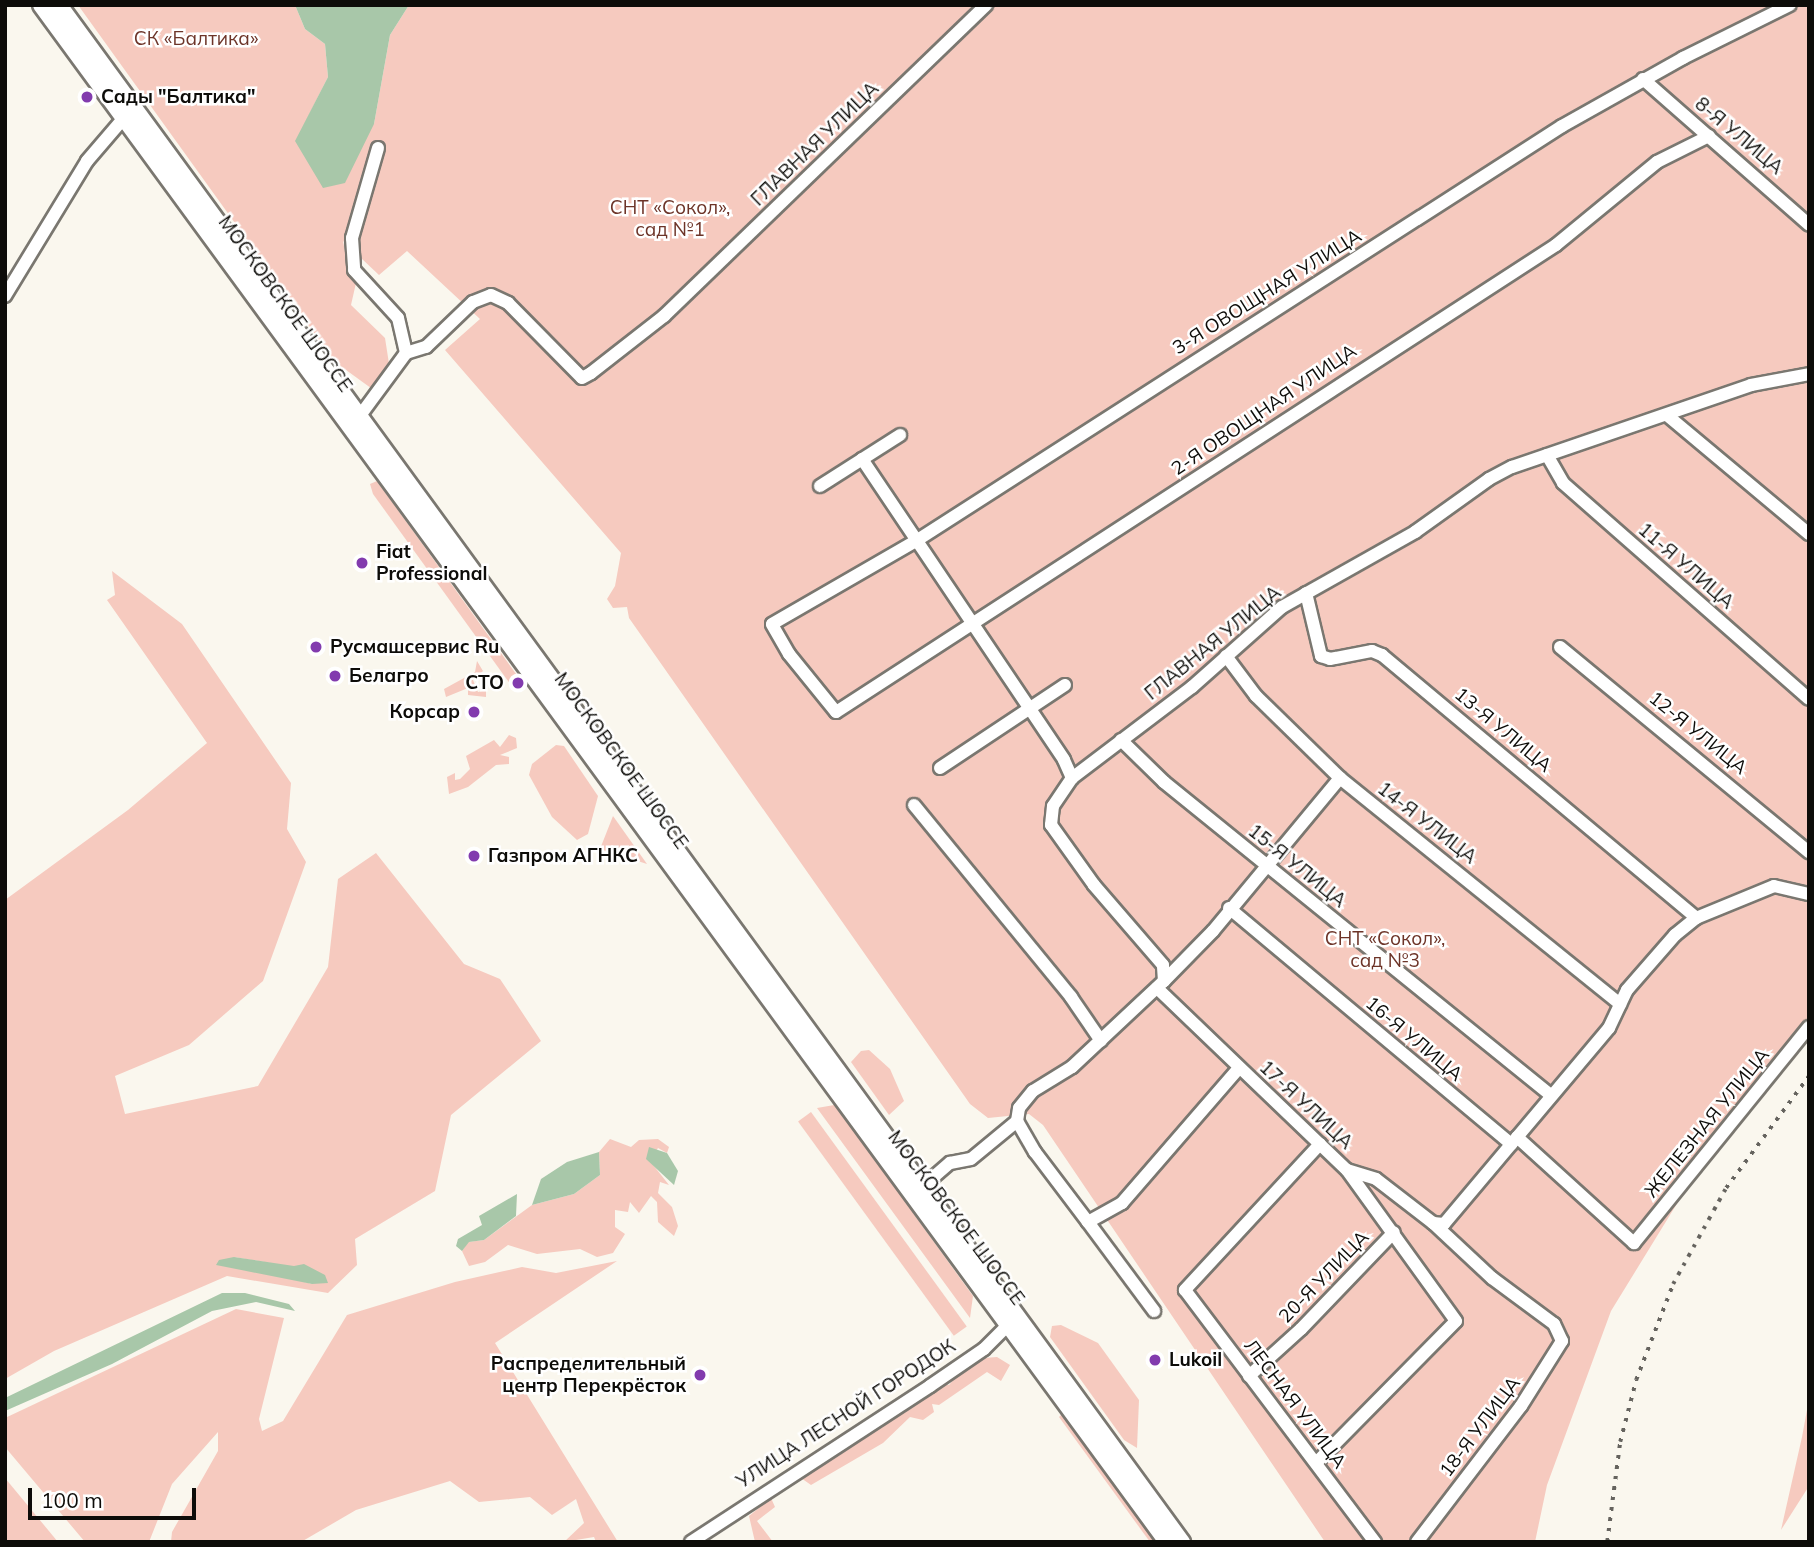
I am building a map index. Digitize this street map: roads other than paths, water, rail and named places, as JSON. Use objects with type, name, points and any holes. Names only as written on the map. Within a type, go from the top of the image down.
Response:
[{"type":"main road","name":"МОСКОВСКОЕ ШОССЕ","points":[[41,5],[129,114],[359,417],[823,1064],[922,1187],[1167,1542]]},
{"type":"main road","name":"МОСКОВСКОЕ ШОССЕ","points":[[59,5],[129,114],[823,1064],[1182,1542]]},
{"type":"street","name":"ГЛАВНАЯ УЛИЦА","points":[[359,417],[406,353],[426,346],[473,302],[491,295],[508,303],[582,378],[664,316],[986,5]]},
{"type":"street","name":"3-Я ОВОЩНАЯ УЛИЦА","points":[[836,712],[789,654],[772,625],[919,539],[1218,343],[1643,79],[1790,5]]},
{"type":"street","name":"8-Я УЛИЦА","points":[[1643,79],[1809,225]]},
{"type":"street","points":[[5,296],[88,161],[129,114]]},
{"type":"street","name":"2-Я ОВОЩНАЯ УЛИЦА","points":[[836,712],[1556,245],[1657,162],[1709,136]]},
{"type":"street","points":[[377,148],[352,239],[354,270],[398,318],[406,353]]},
{"type":"street","name":"ГЛАВНАЯ УЛИЦА","points":[[1161,984],[1163,965],[1094,885],[1051,825],[1054,806],[1072,778],[1226,656],[1261,623],[1306,593],[1415,531],[1489,479],[1547,455],[1668,416],[1751,385],[1807,376]]},
{"type":"street","points":[[1668,416],[1809,534]]},
{"type":"street","points":[[820,486],[900,435]]},
{"type":"street","name":"11-Я УЛИЦА","points":[[1547,455],[1563,483],[1809,699]]},
{"type":"street","points":[[862,459],[919,539],[1072,778]]},
{"type":"street","name":"13-Я УЛИЦА","points":[[1306,593],[1321,656],[1330,659],[1372,651],[1382,655],[1696,918]]},
{"type":"street","name":"12-Я УЛИЦА","points":[[1560,647],[1809,852]]},
{"type":"street","name":"14-Я УЛИЦА","points":[[1226,656],[1256,695],[1340,778],[1620,1004]]},
{"type":"street","points":[[940,768],[1065,685]]},
{"type":"street","name":"15-Я УЛИЦА","points":[[1121,740],[1265,865],[1551,1095]]},
{"type":"street","points":[[1154,1311],[1035,1152],[1017,1121],[1019,1108],[1033,1091],[1072,1067],[1101,1041],[1213,931],[1229,908],[1340,778]]},
{"type":"street","points":[[914,805],[1071,997],[1101,1041]]},
{"type":"street","points":[[1438,1224],[1514,1141],[1609,1028],[1620,1004],[1658,955],[1696,918],[1774,886],[1809,894]]},
{"type":"street","name":"16-Я УЛИЦА","points":[[1229,908],[1514,1141],[1634,1243]]},
{"type":"street","name":"17-Я УЛИЦА","points":[[1161,984],[1239,1068],[1347,1170],[1376,1180],[1438,1224],[1559,1331]]},
{"type":"street","name":"ЖЕЛЕЗНАЯ УЛИЦА","points":[[1634,1243],[1809,1027]]},
{"type":"street","points":[[1088,1222],[1112,1210],[1239,1068]]},
{"type":"street","points":[[922,1187],[950,1163],[971,1159],[1017,1121]]},
{"type":"street","name":"ЛЕСНАЯ УЛИЦА","points":[[1320,1144],[1185,1290],[1375,1542]]},
{"type":"street","points":[[1316,1463],[1456,1321],[1347,1170]]},
{"type":"street","name":"20-Я УЛИЦА","points":[[1249,1376],[1301,1329],[1394,1232]]},
{"type":"street","name":"УЛИЦА ЛЕСНОЙ ГОРОДОК","points":[[691,1542],[979,1353],[1012,1317]]},
{"type":"street","name":"18-Я УЛИЦА","points":[[1416,1542],[1521,1406],[1562,1341],[1559,1331]]},
{"type":"railway","points":[[1607,1542],[1620,1442],[1636,1380],[1673,1284],[1726,1188],[1809,1076]]},
{"type":"place","name":"Сады \"Балтика\"","points":[[87,97]]},
{"type":"place","name":"Fiat Professional","points":[[362,563]]},
{"type":"place","name":"Русмашсервис Ru","points":[[316,647]]},
{"type":"place","name":"Белагро","points":[[335,676]]},
{"type":"place","name":"СТО","points":[[518,683]]},
{"type":"place","name":"Корсар","points":[[474,712]]},
{"type":"place","name":"Газпром АГНКС","points":[[474,856]]},
{"type":"place","name":"Lukoil","points":[[1155,1360]]},
{"type":"place","name":"Распределительный центр Перекрёсток","points":[[700,1375]]},
{"type":"park label","name":"СК «Балтика»","points":[[196,39]]},
{"type":"park label","name":"СНТ «Сокол», сад №1","points":[[670,219]]},
{"type":"park label","name":"СНТ «Сокол», сад №3","points":[[1385,950]]}]
